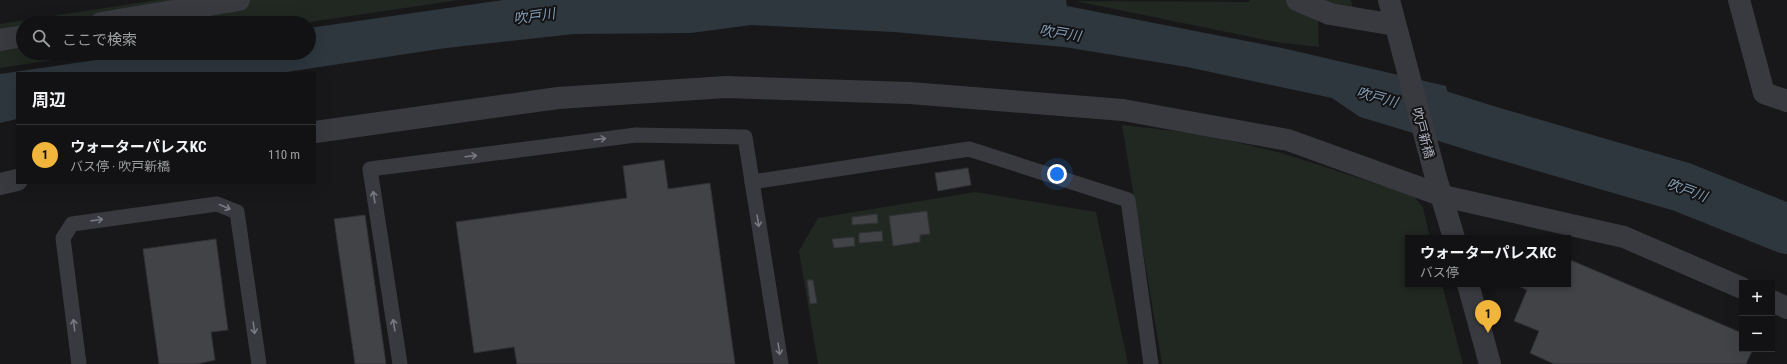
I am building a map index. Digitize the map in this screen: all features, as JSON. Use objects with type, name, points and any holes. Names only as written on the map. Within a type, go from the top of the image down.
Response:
[{"type":"street","points":[[143,16],[239,0]]},
{"type":"street","points":[[1297,0],[1330,14],[1397,33]]},
{"type":"street","name":"吹戸新橋","points":[[1389,0],[1453,235]]},
{"type":"street","points":[[1739,0],[1764,93],[1787,102]]},
{"type":"street","points":[[0,40],[16,37]]},
{"type":"street","points":[[316,132],[558,98],[726,87],[910,93],[1123,110],[1288,140],[1439,187],[1624,236],[1739,287]]},
{"type":"street","points":[[0,184],[16,180]]},
{"type":"street","points":[[1469,287],[1490,364]]},
{"type":"street","points":[[1775,302],[1787,308]]},
{"type":"lane","points":[[400,364],[370,169],[636,135],[744,137],[781,364]]},
{"type":"lane","points":[[752,182],[969,149],[1128,200],[1151,364]]},
{"type":"lane","points":[[79,364],[63,238],[72,224],[217,204],[237,212],[259,364]]},
{"type":"shaded area","points":[[157,0],[459,0],[316,21],[316,16],[52,16]]},
{"type":"shaded area","points":[[1250,0],[1351,0],[1357,30],[1318,16],[1319,47],[1276,42],[1075,1],[1249,2]]},
{"type":"shaded area","points":[[16,22],[16,60],[53,60],[0,68],[0,24]]},
{"type":"shaded area","points":[[1122,125],[1202,134],[1282,153],[1414,196],[1423,208],[1429,235],[1405,235],[1405,287],[1443,287],[1463,364],[1162,364]]},
{"type":"shaded area","points":[[975,192],[1096,212],[1128,364],[818,364],[799,251],[818,218]]},
{"type":"water","points":[[503,0],[1066,0],[1067,6],[1282,48],[1446,86],[1461,147],[1360,117],[1332,98],[1187,67],[1064,47],[894,32],[751,25],[691,33],[574,34],[446,48],[287,72],[16,72],[16,119],[0,123],[0,74],[96,60],[316,60],[316,27]]},
{"type":"building","points":[[664,160],[668,189],[710,183],[735,364],[517,364],[514,347],[474,353],[456,222],[627,198],[623,166]]},
{"type":"building","points":[[968,168],[971,185],[938,191],[935,173]]},
{"type":"building","points":[[927,211],[930,234],[920,235],[920,242],[893,246],[889,216]]},
{"type":"building","points":[[877,214],[878,223],[852,225],[852,217]]},
{"type":"building","points":[[365,215],[386,364],[355,364],[334,219]]},
{"type":"building","points":[[882,231],[883,241],[859,243],[859,233]]},
{"type":"building","points":[[854,237],[855,246],[834,248],[832,239]]},
{"type":"building","points":[[216,239],[228,330],[211,332],[215,360],[197,364],[159,364],[143,249]]},
{"type":"building","points":[[1571,260],[1739,332],[1739,352],[1752,352],[1746,364],[1554,364],[1530,353],[1539,331],[1514,321],[1527,290],[1520,287],[1571,287]]},
{"type":"building","points":[[807,280],[813,280],[817,303],[810,304]]},
{"type":"waterway","name":"吹戸川","points":[[1388,99],[1490,131],[1682,187],[1787,229]]},
{"type":"place","name":"ウォーターパレスKC","points":[[1488,333]]}]
